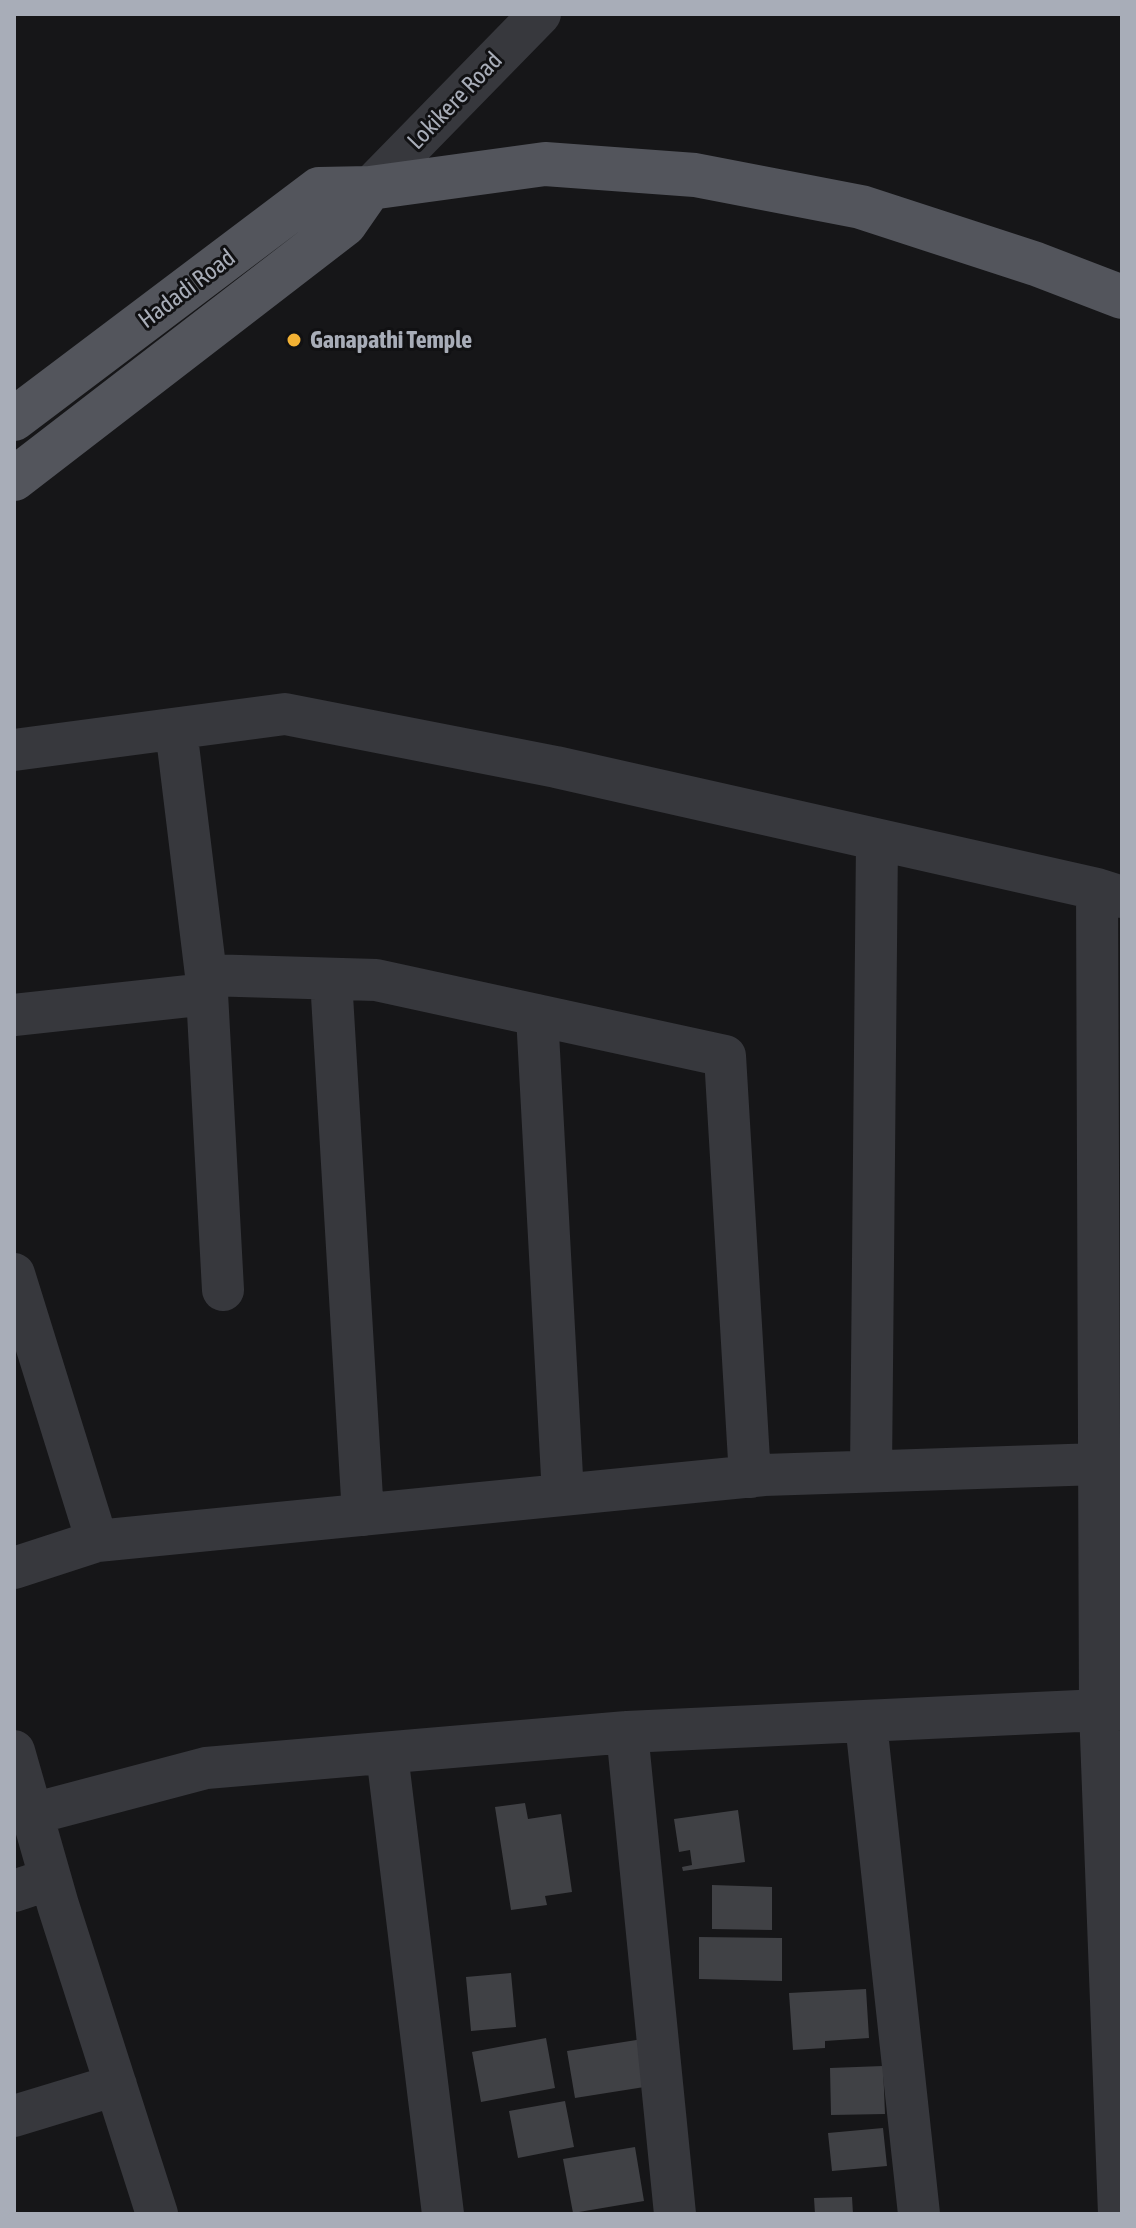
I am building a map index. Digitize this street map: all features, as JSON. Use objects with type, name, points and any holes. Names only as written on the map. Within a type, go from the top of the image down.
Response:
[{"type":"main road","name":"Hadadi Road","points":[[14,419],[319,189],[370,188],[545,164],[695,175],[861,207],[1036,264],[1122,297]]},
{"type":"main road","points":[[14,479],[345,224],[370,188]]},
{"type":"street","name":"Lokikere Road","points":[[370,188],[540,14]]},
{"type":"street","points":[[14,750],[285,714],[556,767],[1110,893],[1099,1464],[1111,1709],[1119,2214]]},
{"type":"street","points":[[176,729],[207,984],[223,1290]]},
{"type":"street","points":[[871,1471],[877,841]]},
{"type":"street","points":[[331,979],[363,1515]]},
{"type":"street","points":[[14,1015],[207,984],[376,980],[725,1056],[750,1477]]},
{"type":"street","points":[[537,1015],[563,1495]]},
{"type":"street","points":[[14,1274],[97,1541]]},
{"type":"street","points":[[14,1568],[97,1541],[750,1477],[1099,1464]]},
{"type":"street","points":[[32,1814],[206,1768],[627,1732],[1111,1709]]},
{"type":"street","points":[[866,1723],[919,2214]]},
{"type":"street","points":[[627,1732],[675,2214]]},
{"type":"street","points":[[14,1751],[32,1814],[32,1885],[116,2085],[157,2214]]},
{"type":"street","points":[[387,1754],[443,2214]]},
{"type":"street","points":[[14,2116],[116,2085]]},
{"type":"building","points":[[525,1803],[528,1819],[561,1814],[572,1892],[545,1896],[547,1905],[511,1910],[495,1807]]},
{"type":"building","points":[[738,1810],[745,1862],[683,1871],[682,1867],[692,1865],[690,1850],[679,1852],[674,1819]]},
{"type":"building","points":[[712,1885],[772,1887],[772,1930],[712,1929]]},
{"type":"building","points":[[699,1937],[782,1938],[782,1981],[699,1979]]},
{"type":"building","points":[[511,1973],[516,2027],[471,2031],[466,1977]]},
{"type":"building","points":[[866,1989],[869,2038],[825,2041],[825,2048],[793,2050],[789,1993]]},
{"type":"building","points":[[546,2038],[555,2088],[481,2102],[472,2052]]},
{"type":"building","points":[[649,2038],[657,2085],[575,2098],[567,2051]]},
{"type":"building","points":[[883,2066],[885,2114],[831,2115],[830,2068]]},
{"type":"building","points":[[565,2101],[574,2147],[518,2158],[509,2111]]},
{"type":"building","points":[[883,2128],[887,2166],[832,2171],[828,2133]]},
{"type":"building","points":[[635,2147],[644,2201],[573,2213],[563,2159]]},
{"type":"building","points":[[852,2197],[853,2214],[815,2214],[814,2198]]},
{"type":"place","name":"Ganapathi Temple","points":[[294,340]]}]
